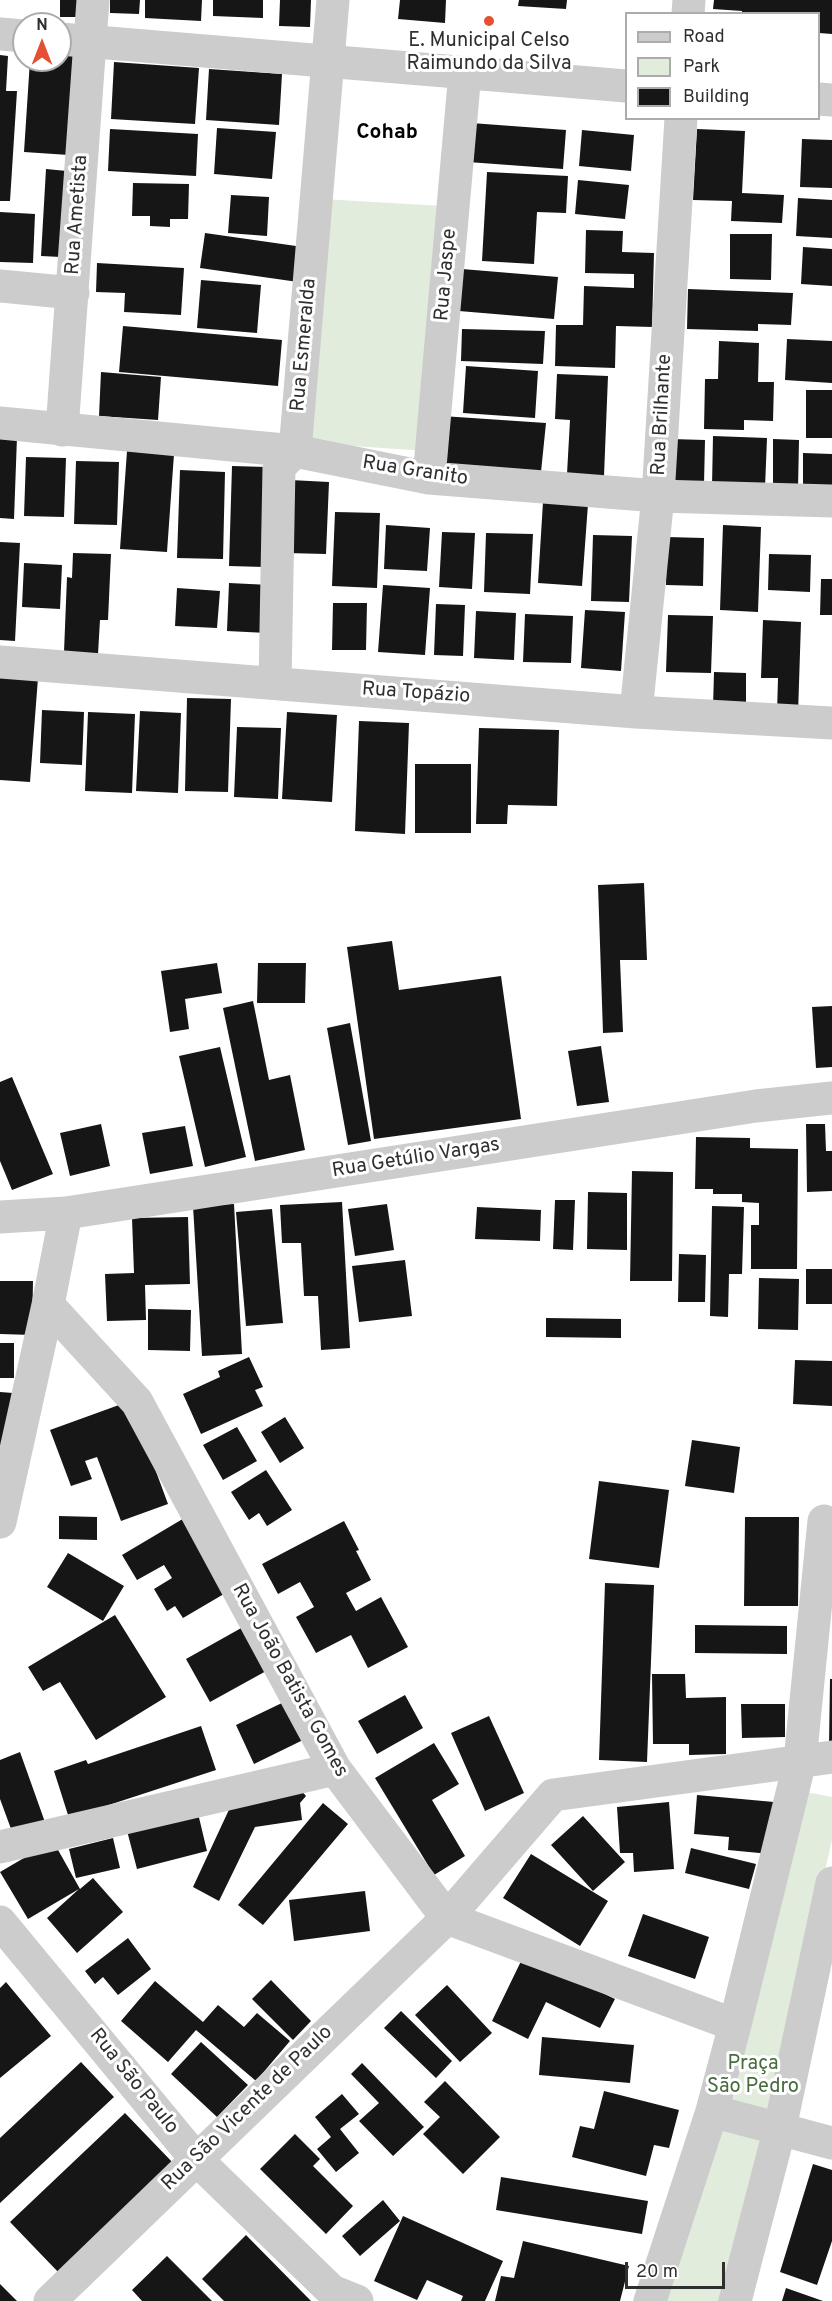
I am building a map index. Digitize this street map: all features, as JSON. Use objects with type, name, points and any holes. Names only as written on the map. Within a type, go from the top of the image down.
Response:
[{"type":"street","name":"Rua Ametista","points":[[62,430],[73,293],[74,40],[93,0]]},
{"type":"street","name":"Rua Esmeralda","points":[[275,683],[279,467],[295,451],[333,0]]},
{"type":"street","points":[[74,40],[625,86]]},
{"type":"street","name":"Rua Jaspe","points":[[429,478],[465,72]]},
{"type":"street","name":"Rua Brilhante","points":[[636,712],[658,496],[681,120]]},
{"type":"street","points":[[0,286],[73,293]]},
{"type":"street","name":"Rua Granito","points":[[0,423],[295,451],[429,478],[658,496],[832,501]]},
{"type":"street","name":"Rua Topázio","points":[[0,662],[636,712],[832,723]]},
{"type":"street","name":"Rua Getúlio Vargas","points":[[0,1217],[66,1213],[756,1106],[832,1098]]},
{"type":"street","points":[[0,1522],[66,1213]]},
{"type":"street","name":"Rua João Batista Gomes","points":[[48,1305],[137,1402],[335,1769],[447,1918]]},
{"type":"street","points":[[650,2301],[712,2111],[800,1761],[824,1521]]},
{"type":"street","name":"Rua São Vicente de Paulo","points":[[50,2301],[447,1918],[553,1795],[832,1757]]},
{"type":"street","points":[[0,1847],[335,1769]]},
{"type":"street","points":[[735,2301],[780,2128],[832,1883]]},
{"type":"street","points":[[447,1918],[735,2025]]},
{"type":"street","name":"Rua São Paulo","points":[[0,1922],[10,1954],[196,2159],[337,2298]]},
{"type":"street","points":[[712,2111],[832,2143]]},
{"type":"green space","points":[[322,199],[443,206],[427,451],[307,443]]},
{"type":"green space","name":"Praça São Pedro","points":[[801,1791],[832,1797],[832,1840],[770,2113],[722,2101]]},
{"type":"green space","points":[[713,2128],[765,2142],[723,2301],[662,2301]]},
{"type":"building","points":[[60,0],[84,0],[85,17],[72,17],[72,12],[60,12]]},
{"type":"building","points":[[110,0],[140,0],[139,14],[110,13]]},
{"type":"building","points":[[145,0],[202,0],[201,21],[145,18]]},
{"type":"building","points":[[213,0],[263,0],[263,18],[213,16]]},
{"type":"building","points":[[280,0],[311,0],[310,27],[279,26]]},
{"type":"building","points":[[400,0],[446,0],[445,23],[398,19]]},
{"type":"building","points":[[519,0],[567,0],[566,9],[518,6]]},
{"type":"building","points":[[714,0],[832,0],[832,34],[820,33],[820,12],[742,12],[713,9]]},
{"type":"building","points":[[0,55],[8,56],[6,91],[17,91],[10,201],[0,201]]},
{"type":"building","points":[[72,55],[75,55],[69,155],[24,152],[29,72],[72,72]]},
{"type":"building","points":[[114,62],[199,68],[195,124],[111,119]]},
{"type":"building","points":[[209,69],[282,74],[279,125],[206,120]]},
{"type":"building","points":[[471,123],[566,130],[563,169],[468,162]]},
{"type":"building","points":[[217,128],[276,132],[272,179],[214,174]]},
{"type":"building","points":[[110,129],[198,134],[196,176],[108,171]]},
{"type":"building","points":[[697,129],[745,131],[742,193],[784,195],[782,223],[731,221],[732,201],[693,200]]},
{"type":"building","points":[[582,130],[634,135],[631,171],[579,166]]},
{"type":"building","points":[[802,139],[832,140],[832,188],[800,187]]},
{"type":"building","points":[[46,169],[67,171],[61,257],[41,256]]},
{"type":"building","points":[[487,172],[568,176],[566,213],[537,212],[534,264],[482,261]]},
{"type":"building","points":[[578,180],[629,185],[625,219],[575,214]]},
{"type":"building","points":[[133,183],[189,184],[188,219],[170,219],[170,227],[150,226],[150,216],[132,216]]},
{"type":"building","points":[[231,195],[269,197],[267,236],[228,233]]},
{"type":"building","points":[[798,198],[832,200],[832,238],[796,236]]},
{"type":"building","points":[[0,212],[35,214],[33,263],[0,262]]},
{"type":"building","points":[[586,230],[623,231],[622,252],[654,253],[652,327],[616,326],[615,368],[555,366],[556,325],[583,325],[584,286],[634,288],[634,274],[585,273]]},
{"type":"building","points":[[205,233],[303,247],[298,282],[200,268]]},
{"type":"building","points":[[730,234],[772,234],[771,280],[730,279]]},
{"type":"building","points":[[803,247],[832,249],[832,286],[801,284]]},
{"type":"building","points":[[97,263],[184,268],[181,315],[124,312],[125,293],[96,292]]},
{"type":"building","points":[[462,269],[558,277],[554,319],[459,311]]},
{"type":"building","points":[[201,280],[261,285],[257,333],[197,328]]},
{"type":"building","points":[[688,289],[793,293],[791,325],[758,324],[758,331],[687,329]]},
{"type":"building","points":[[123,326],[282,340],[278,386],[119,372]]},
{"type":"building","points":[[462,329],[545,331],[543,364],[461,361]]},
{"type":"building","points":[[787,339],[832,341],[832,383],[785,380]]},
{"type":"building","points":[[719,341],[759,343],[758,382],[774,382],[773,421],[744,420],[744,430],[704,429],[705,379],[718,379]]},
{"type":"building","points":[[466,366],[538,371],[535,418],[463,413]]},
{"type":"building","points":[[101,372],[161,377],[158,420],[99,416]]},
{"type":"building","points":[[557,374],[608,376],[604,476],[567,474],[570,420],[555,419]]},
{"type":"building","points":[[806,390],[832,390],[832,438],[806,438]]},
{"type":"building","points":[[442,416],[546,423],[541,472],[438,464]]},
{"type":"building","points":[[0,436],[17,437],[14,519],[0,518]]},
{"type":"building","points":[[713,436],[767,438],[765,488],[712,486]]},
{"type":"building","points":[[671,439],[705,440],[704,484],[670,483]]},
{"type":"building","points":[[773,439],[799,440],[798,489],[773,488]]},
{"type":"building","points":[[127,451],[174,454],[167,552],[120,549]]},
{"type":"building","points":[[803,453],[832,454],[832,486],[803,486]]},
{"type":"building","points":[[26,457],[66,458],[64,517],[24,516]]},
{"type":"building","points":[[76,461],[119,462],[117,525],[74,524]]},
{"type":"building","points":[[232,466],[267,467],[264,567],[229,566]]},
{"type":"building","points":[[180,470],[225,472],[223,559],[177,558]]},
{"type":"building","points":[[290,480],[329,482],[326,554],[286,553]]},
{"type":"building","points":[[543,502],[588,504],[582,586],[538,583]]},
{"type":"building","points":[[335,512],[380,513],[377,588],[332,586]]},
{"type":"building","points":[[386,525],[430,528],[427,571],[384,569]]},
{"type":"building","points":[[723,525],[761,527],[758,612],[720,610]]},
{"type":"building","points":[[442,532],[475,533],[472,589],[439,587]]},
{"type":"building","points":[[486,533],[533,534],[530,594],[484,592]]},
{"type":"building","points":[[593,535],[632,536],[629,602],[591,601]]},
{"type":"building","points":[[667,537],[704,538],[703,586],[666,585]]},
{"type":"building","points":[[0,542],[20,543],[15,641],[0,640]]},
{"type":"building","points":[[73,553],[111,554],[108,620],[100,620],[98,654],[64,652],[67,577],[72,578]]},
{"type":"building","points":[[769,554],[811,555],[810,592],[768,590]]},
{"type":"building","points":[[24,563],[62,565],[60,609],[22,607]]},
{"type":"building","points":[[821,579],[832,579],[832,615],[820,615]]},
{"type":"building","points":[[229,583],[270,585],[267,633],[227,631]]},
{"type":"building","points":[[383,585],[430,588],[425,655],[378,652]]},
{"type":"building","points":[[177,588],[220,591],[217,628],[175,626]]},
{"type":"building","points":[[333,603],[367,603],[366,650],[332,650]]},
{"type":"building","points":[[436,604],[465,605],[463,656],[434,655]]},
{"type":"building","points":[[585,610],[625,612],[621,671],[581,668]]},
{"type":"building","points":[[476,611],[516,613],[514,660],[474,658]]},
{"type":"building","points":[[525,614],[573,616],[571,663],[523,662]]},
{"type":"building","points":[[668,615],[713,616],[711,673],[666,672]]},
{"type":"building","points":[[763,620],[801,622],[798,714],[777,713],[778,678],[761,678]]},
{"type":"building","points":[[714,672],[746,673],[746,709],[713,708]]},
{"type":"building","points":[[0,675],[38,678],[30,782],[0,780]]},
{"type":"building","points":[[187,698],[231,699],[228,792],[185,791]]},
{"type":"building","points":[[42,710],[84,712],[82,765],[40,763]]},
{"type":"building","points":[[140,711],[181,713],[178,793],[136,791]]},
{"type":"building","points":[[88,712],[135,714],[132,793],[85,791]]},
{"type":"building","points":[[287,712],[337,715],[332,802],[282,799]]},
{"type":"building","points":[[359,721],[409,723],[405,834],[355,831]]},
{"type":"building","points":[[237,727],[281,728],[278,799],[234,797]]},
{"type":"building","points":[[479,728],[559,730],[557,806],[508,805],[507,824],[476,824]]},
{"type":"building","points":[[415,764],[471,764],[471,833],[415,833]]},
{"type":"building","points":[[644,883],[647,960],[620,960],[623,1032],[603,1033],[598,885]]},
{"type":"building","points":[[392,941],[399,990],[501,976],[521,1119],[374,1139],[347,947]]},
{"type":"building","points":[[217,963],[222,993],[185,999],[189,1029],[170,1032],[161,971]]},
{"type":"building","points":[[258,963],[306,963],[305,1003],[257,1003]]},
{"type":"building","points":[[253,1001],[269,1080],[290,1075],[305,1150],[255,1161],[223,1008]]},
{"type":"building","points":[[832,1006],[832,1067],[816,1068],[812,1007]]},
{"type":"building","points":[[350,1023],[371,1141],[348,1145],[327,1028]]},
{"type":"building","points":[[601,1046],[609,1102],[577,1106],[568,1051]]},
{"type":"building","points":[[220,1047],[246,1157],[205,1167],[179,1056]]},
{"type":"building","points":[[12,1077],[53,1174],[12,1190],[0,1161],[0,1082]]},
{"type":"building","points":[[101,1124],[110,1166],[70,1176],[60,1133]]},
{"type":"building","points":[[806,1124],[825,1124],[826,1151],[832,1151],[832,1191],[807,1192]]},
{"type":"building","points":[[185,1126],[193,1166],[150,1174],[142,1133]]},
{"type":"building","points":[[696,1137],[750,1138],[750,1148],[798,1149],[797,1269],[751,1269],[751,1225],[759,1225],[759,1203],[742,1202],[742,1194],[713,1194],[713,1189],[695,1189]]},
{"type":"building","points":[[632,1171],[673,1172],[672,1281],[630,1281]]},
{"type":"building","points":[[588,1192],[627,1193],[627,1250],[587,1249]]},
{"type":"building","points":[[555,1200],[575,1200],[573,1250],[553,1249]]},
{"type":"building","points":[[342,1202],[350,1348],[321,1350],[318,1296],[304,1296],[301,1243],[282,1243],[280,1205]]},
{"type":"building","points":[[234,1204],[242,1354],[202,1356],[193,1206]]},
{"type":"building","points":[[387,1204],[394,1250],[355,1256],[348,1209]]},
{"type":"building","points":[[712,1206],[744,1207],[742,1274],[729,1274],[728,1317],[710,1316]]},
{"type":"building","points":[[477,1207],[541,1210],[540,1241],[475,1239]]},
{"type":"building","points":[[272,1209],[283,1323],[246,1326],[236,1212]]},
{"type":"building","points":[[188,1217],[190,1284],[145,1285],[146,1320],[107,1321],[105,1274],[134,1273],[132,1218]]},
{"type":"building","points":[[679,1254],[706,1255],[705,1302],[678,1302]]},
{"type":"building","points":[[405,1260],[412,1316],[359,1322],[352,1266]]},
{"type":"building","points":[[806,1269],[832,1269],[832,1304],[806,1304]]},
{"type":"building","points":[[759,1278],[799,1279],[798,1330],[758,1329]]},
{"type":"building","points":[[0,1281],[33,1281],[32,1335],[0,1334]]},
{"type":"building","points":[[148,1309],[191,1310],[190,1351],[148,1350]]},
{"type":"building","points":[[546,1318],[621,1319],[621,1338],[546,1337]]},
{"type":"building","points":[[0,1343],[14,1343],[14,1378],[0,1378]]},
{"type":"building","points":[[249,1357],[263,1387],[255,1390],[263,1406],[201,1434],[183,1394],[220,1377],[218,1371]]},
{"type":"building","points":[[795,1360],[832,1361],[832,1406],[793,1404]]},
{"type":"building","points":[[0,1392],[13,1393],[0,1460]]},
{"type":"building","points":[[130,1401],[168,1504],[121,1521],[97,1457],[85,1461],[92,1479],[71,1486],[50,1430]]},
{"type":"building","points":[[285,1417],[304,1448],[280,1463],[261,1432]]},
{"type":"building","points":[[237,1427],[257,1461],[223,1480],[203,1445]]},
{"type":"building","points":[[692,1440],[740,1447],[734,1493],[685,1486]]},
{"type":"building","points":[[266,1470],[292,1510],[267,1526],[259,1513],[249,1520],[231,1492]]},
{"type":"building","points":[[599,1481],[669,1490],[659,1568],[589,1559]]},
{"type":"building","points":[[59,1516],[97,1517],[97,1540],[59,1539]]},
{"type":"building","points":[[186,1517],[229,1591],[183,1618],[175,1606],[167,1611],[154,1589],[172,1578],[164,1565],[137,1580],[122,1555]]},
{"type":"building","points":[[745,1517],[799,1517],[798,1606],[744,1606]]},
{"type":"building","points":[[344,1521],[371,1580],[346,1593],[356,1611],[381,1597],[408,1647],[368,1668],[351,1635],[316,1653],[296,1617],[314,1607],[300,1582],[278,1594],[262,1564]]},
{"type":"building","points":[[68,1553],[124,1586],[103,1621],[47,1587]]},
{"type":"building","points":[[605,1583],[654,1585],[647,1762],[599,1760]]},
{"type":"building","points":[[115,1615],[166,1697],[96,1740],[60,1682],[43,1691],[28,1667]]},
{"type":"building","points":[[695,1625],[787,1626],[787,1654],[695,1653]]},
{"type":"building","points":[[243,1627],[268,1670],[210,1702],[186,1659]]},
{"type":"building","points":[[652,1674],[685,1674],[686,1698],[726,1697],[726,1754],[689,1755],[689,1744],[653,1744]]},
{"type":"building","points":[[830,1679],[832,1679],[832,1746],[829,1746]]},
{"type":"building","points":[[405,1695],[423,1728],[377,1754],[358,1721]]},
{"type":"building","points":[[284,1702],[303,1740],[254,1764],[236,1725]]},
{"type":"building","points":[[741,1704],[785,1704],[785,1737],[742,1738]]},
{"type":"building","points":[[489,1716],[524,1793],[485,1811],[451,1733]]},
{"type":"building","points":[[201,1726],[216,1770],[69,1818],[54,1771],[86,1760],[88,1764]]},
{"type":"building","points":[[434,1743],[459,1784],[432,1800],[465,1856],[434,1875],[375,1778]]},
{"type":"building","points":[[20,1752],[46,1825],[14,1837],[0,1799],[0,1760]]},
{"type":"building","points":[[298,1787],[306,1796],[300,1803],[302,1820],[255,1827],[219,1901],[193,1887],[233,1801]]},
{"type":"building","points":[[697,1795],[774,1802],[770,1854],[728,1850],[729,1837],[694,1834]]},
{"type":"building","points":[[669,1802],[674,1869],[634,1872],[633,1853],[620,1853],[617,1807]]},
{"type":"building","points":[[323,1803],[348,1824],[263,1925],[238,1905]]},
{"type":"building","points":[[196,1805],[207,1851],[137,1869],[125,1823]]},
{"type":"building","points":[[583,1816],[625,1862],[593,1891],[551,1845]]},
{"type":"building","points":[[113,1838],[120,1868],[76,1878],[69,1849]]},
{"type":"building","points":[[53,1841],[80,1889],[93,1878],[123,1912],[77,1953],[47,1918],[79,1889],[28,1919],[0,1872]]},
{"type":"building","points":[[691,1848],[756,1864],[749,1889],[685,1873]]},
{"type":"building","points":[[531,1854],[608,1901],[580,1946],[503,1898]]},
{"type":"building","points":[[365,1891],[370,1931],[294,1941],[289,1900]]},
{"type":"building","points":[[643,1914],[709,1937],[695,1979],[628,1956]]},
{"type":"building","points":[[128,1938],[151,1969],[118,1995],[103,1977],[95,1984],[85,1971]]},
{"type":"building","points":[[524,1955],[615,1999],[600,2028],[546,2002],[528,2039],[492,2021]]},
{"type":"building","points":[[271,1980],[311,2021],[293,2040],[252,1999]]},
{"type":"building","points":[[155,1981],[203,2022],[218,2005],[244,2027],[257,2013],[290,2041],[256,2081],[196,2030],[168,2062],[121,2021]]},
{"type":"building","points":[[6,1982],[51,2036],[0,2078],[0,1988]]},
{"type":"building","points":[[447,1985],[492,2033],[460,2062],[415,2015]]},
{"type":"building","points":[[401,2011],[452,2061],[436,2078],[384,2028]]},
{"type":"building","points":[[542,2037],[634,2045],[630,2083],[539,2075]]},
{"type":"building","points":[[201,2042],[248,2085],[217,2117],[171,2074]]},
{"type":"building","points":[[81,2062],[114,2097],[0,2203],[0,2138]]},
{"type":"building","points":[[362,2063],[424,2127],[393,2156],[359,2121],[379,2103],[351,2074]]},
{"type":"building","points":[[445,2081],[500,2137],[463,2174],[423,2134],[440,2117],[424,2102]]},
{"type":"building","points":[[604,2091],[679,2110],[669,2148],[654,2145],[646,2176],[572,2157],[580,2126],[594,2129]]},
{"type":"building","points":[[342,2094],[359,2114],[340,2129],[359,2153],[336,2172],[317,2149],[331,2137],[315,2117]]},
{"type":"building","points":[[125,2113],[175,2165],[60,2274],[10,2222]]},
{"type":"building","points":[[295,2134],[320,2159],[313,2166],[353,2206],[326,2234],[260,2169]]},
{"type":"building","points":[[813,2164],[832,2170],[832,2241],[817,2285],[780,2272]]},
{"type":"building","points":[[501,2177],[648,2201],[642,2234],[496,2210]]},
{"type":"building","points":[[383,2200],[400,2221],[360,2256],[342,2236]]},
{"type":"building","points":[[403,2216],[503,2261],[485,2301],[461,2301],[463,2296],[427,2280],[417,2300],[374,2281]]},
{"type":"building","points":[[246,2235],[311,2301],[224,2301],[202,2279]]},
{"type":"building","points":[[523,2241],[629,2266],[620,2301],[495,2301],[501,2276],[514,2278]]},
{"type":"building","points":[[167,2256],[212,2301],[142,2301],[132,2290]]},
{"type":"building","points":[[0,2284],[17,2301],[0,2301]]},
{"type":"building","points":[[786,2288],[823,2301],[782,2301]]},
{"type":"place","name":"E. Municipal Celso Raimundo da Silva","points":[[489,21]]},
{"type":"district","name":"Cohab","points":[[387,134]]}]
